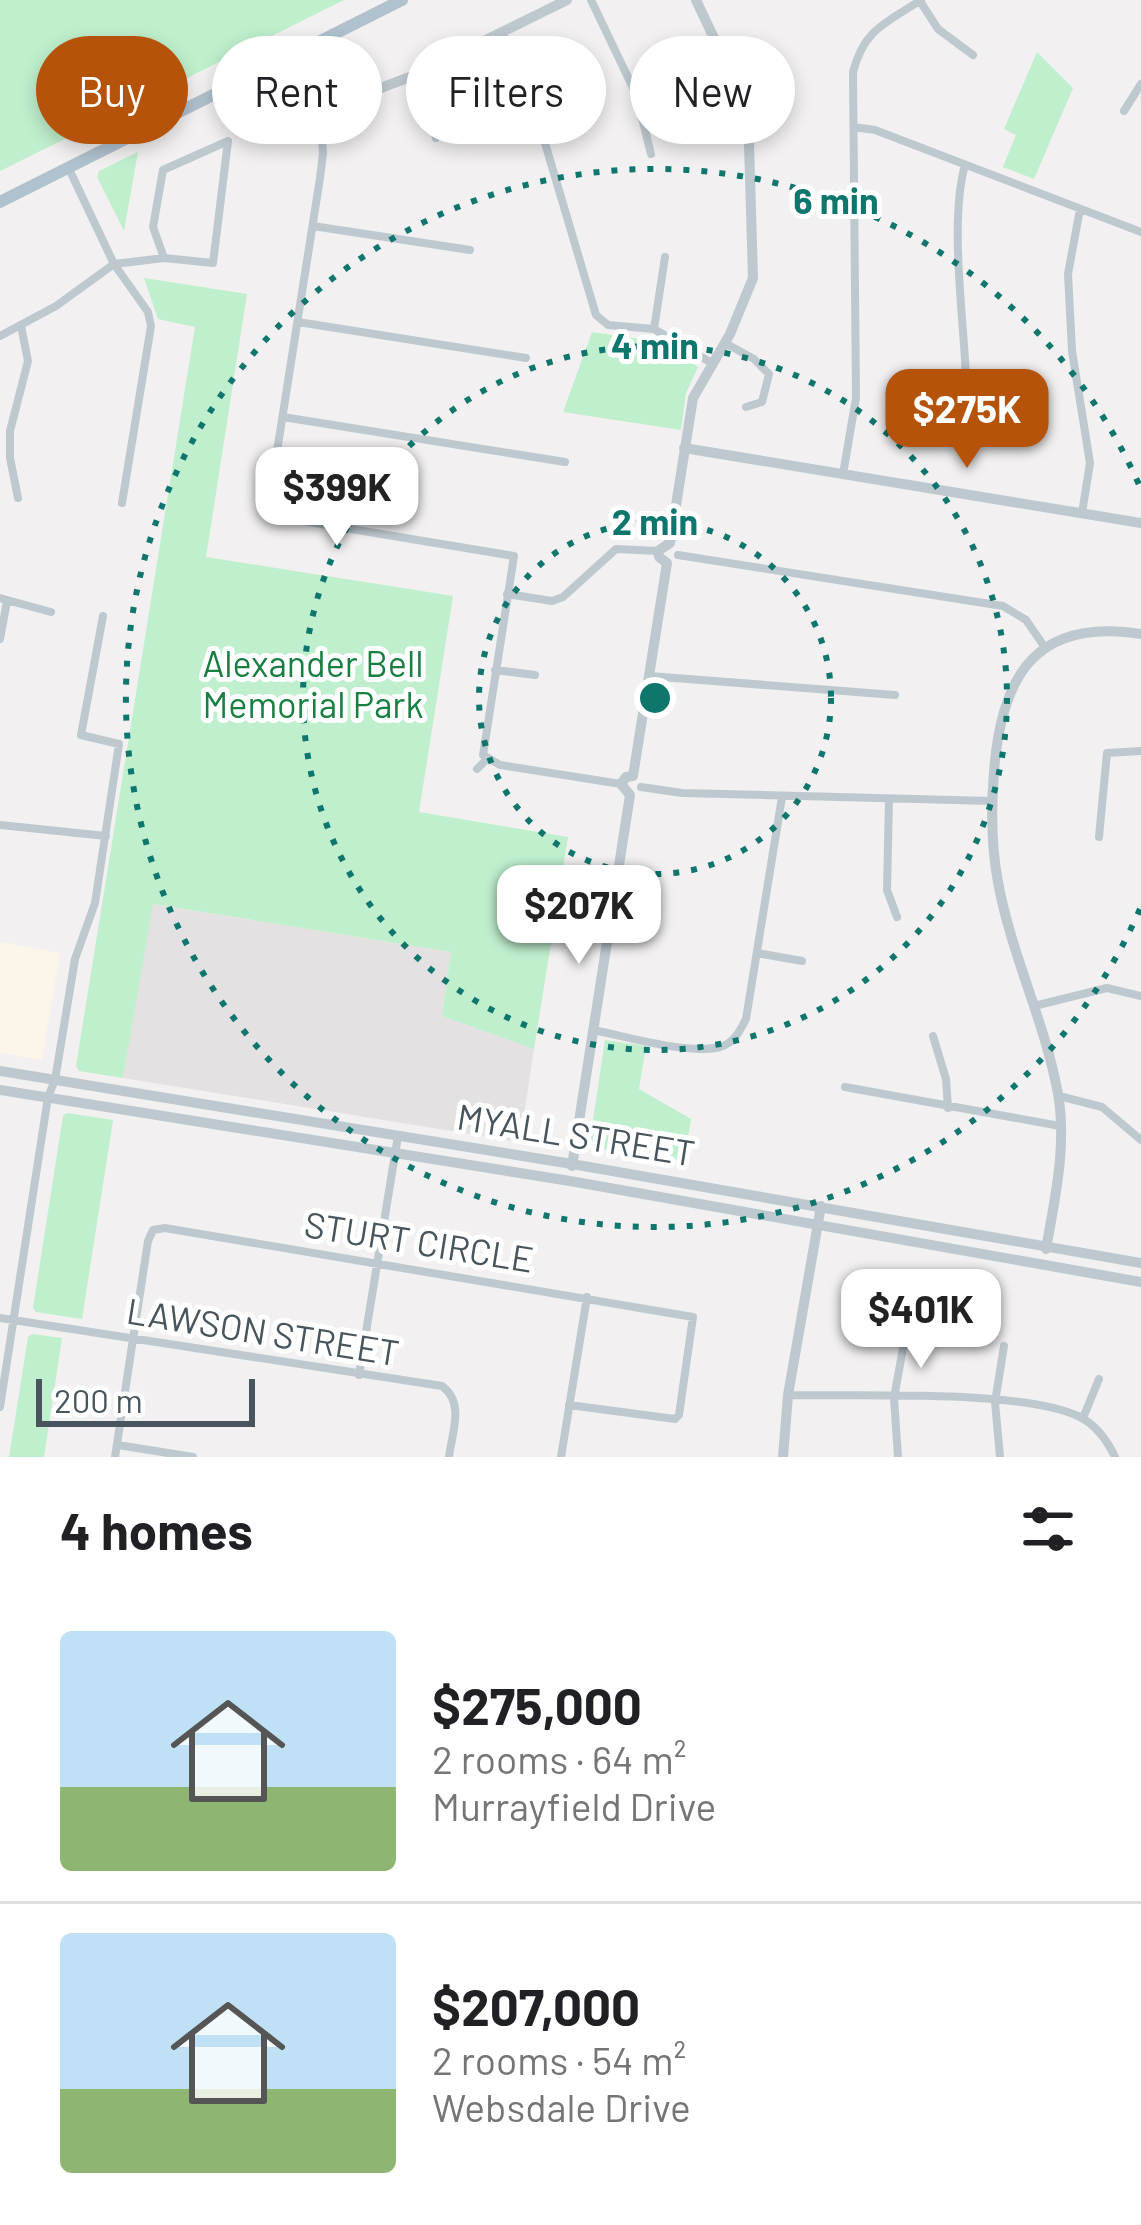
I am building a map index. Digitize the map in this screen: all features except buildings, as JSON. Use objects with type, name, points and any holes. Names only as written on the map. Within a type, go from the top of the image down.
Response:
[{"type":"main road","points":[[330,36],[402,0]]},
{"type":"main road","points":[[0,202],[212,95]]},
{"type":"street","points":[[494,36],[567,0]]},
{"type":"street","points":[[591,0],[636,94],[651,154]]},
{"type":"street","points":[[630,796],[638,793],[649,676],[672,559],[664,547],[692,398],[743,307],[753,278],[748,110],[696,0]]},
{"type":"street","points":[[844,475],[856,398],[853,72],[859,49],[868,34],[921,0],[938,29],[973,55]]},
{"type":"street","points":[[502,32],[534,106],[596,316],[608,325],[653,329],[710,362]]},
{"type":"street","points":[[1124,111],[1141,84]]},
{"type":"street","points":[[854,127],[875,130],[1141,232]]},
{"type":"street","points":[[0,336],[115,264],[164,258],[213,263],[228,141],[163,170],[153,227],[164,258]]},
{"type":"street","points":[[322,144],[314,226],[267,515],[514,556],[482,749],[486,760]]},
{"type":"street","points":[[965,165],[961,251],[967,380]]},
{"type":"street","points":[[69,167],[115,264],[148,312],[151,326],[122,502]]},
{"type":"street","points":[[1080,209],[1068,274],[1072,351],[1090,463],[1082,513]]},
{"type":"street","points":[[314,226],[470,250]]},
{"type":"street","points":[[653,329],[664,257]]},
{"type":"street","points":[[298,322],[526,358]]},
{"type":"street","points":[[18,498],[10,458],[16,404],[28,361],[21,326]]},
{"type":"street","points":[[724,343],[754,359],[769,374],[762,402],[746,407]]},
{"type":"street","points":[[283,417],[565,462]]},
{"type":"street","points":[[684,448],[1141,524]]},
{"type":"street","points":[[507,594],[552,601],[563,597],[616,549],[664,547]]},
{"type":"street","points":[[672,559],[1003,606],[1026,620],[1046,649]]},
{"type":"street","points":[[0,639],[3,600],[51,611]]},
{"type":"street","points":[[0,1407],[48,1097],[55,1080],[75,959],[95,903],[119,744],[81,735],[103,616]]},
{"type":"street","points":[[1043,1264],[1060,1170],[1059,1096],[998,884],[992,801],[997,731],[1014,681],[1046,649],[1086,632],[1141,634]]},
{"type":"street","points":[[495,670],[535,675]]},
{"type":"street","points":[[649,676],[895,695]]},
{"type":"street","points":[[1099,837],[1107,753],[1141,751]]},
{"type":"street","points":[[486,760],[621,784],[637,781],[682,794],[992,801]]},
{"type":"street","points":[[477,769],[486,760]]},
{"type":"street","points":[[570,1181],[630,796],[621,784]]},
{"type":"street","points":[[593,1030],[698,1048],[722,1047],[740,1032],[746,1019],[782,797]]},
{"type":"street","points":[[889,799],[886,890],[897,917]]},
{"type":"street","points":[[0,825],[106,836]]},
{"type":"street","points":[[612,910],[657,917]]},
{"type":"street","points":[[757,953],[802,961]]},
{"type":"street","points":[[1034,1006],[1107,988],[1141,996]]},
{"type":"street","points":[[933,1036],[946,1079],[948,1108]]},
{"type":"street","name":"MYALL STREET","points":[[0,1071],[1141,1263]]},
{"type":"street","points":[[845,1087],[1060,1126]]},
{"type":"street","name":"MYALL STREET","points":[[0,1090],[570,1181],[1141,1282]]},
{"type":"street","points":[[1059,1096],[1102,1107],[1141,1140]]},
{"type":"street","points":[[359,1375],[398,1136]]},
{"type":"street","points":[[782,1457],[821,1206]]},
{"type":"street","name":"STURT CIRCLE","points":[[116,1457],[148,1241],[153,1230],[165,1228],[693,1317],[679,1415],[668,1420],[569,1405]]},
{"type":"street","points":[[561,1457],[587,1297]]},
{"type":"street","name":"LAWSON STREET","points":[[0,1318],[442,1386],[453,1394],[456,1406],[449,1457]]},
{"type":"street","points":[[898,1457],[894,1398],[905,1336]]},
{"type":"street","points":[[1000,1457],[995,1402],[1004,1346]]},
{"type":"street","points":[[1083,1418],[1099,1379]]},
{"type":"street","points":[[788,1395],[995,1402],[1058,1410],[1083,1418],[1104,1437],[1115,1457]]},
{"type":"street","points":[[117,1444],[193,1457]]},
{"type":"shaded area","points":[[152,904],[451,952],[442,1016],[534,1049],[520,1142],[123,1078]]},
{"type":"shaded area","points":[[0,942],[60,953],[42,1060],[0,1053]]},
{"type":"green space","points":[[0,0],[344,0],[272,36],[212,36],[212,66],[188,78],[188,36],[36,36],[36,144],[54,144],[0,171]]},
{"type":"green space","points":[[1037,52],[1073,88],[1034,179],[1003,167],[1016,135],[1004,129]]},
{"type":"green space","points":[[138,152],[124,231],[97,177],[99,171]]},
{"type":"green space","name":"Alexander Bell Memorial Park","points":[[144,278],[247,294],[206,557],[453,596],[419,812],[568,837],[534,1049],[442,1016],[451,952],[153,904],[123,1078],[79,1071],[76,1066],[195,327],[158,319]]},
{"type":"green space","points":[[592,332],[661,342],[698,367],[686,393],[681,430],[563,412]]},
{"type":"green space","points":[[605,1040],[646,1046],[639,1089],[691,1119],[684,1162],[589,1147]]},
{"type":"green space","points":[[67,1113],[113,1120],[82,1319],[33,1308]]},
{"type":"green space","points":[[28,1337],[62,1338],[44,1457],[9,1457]]}]
